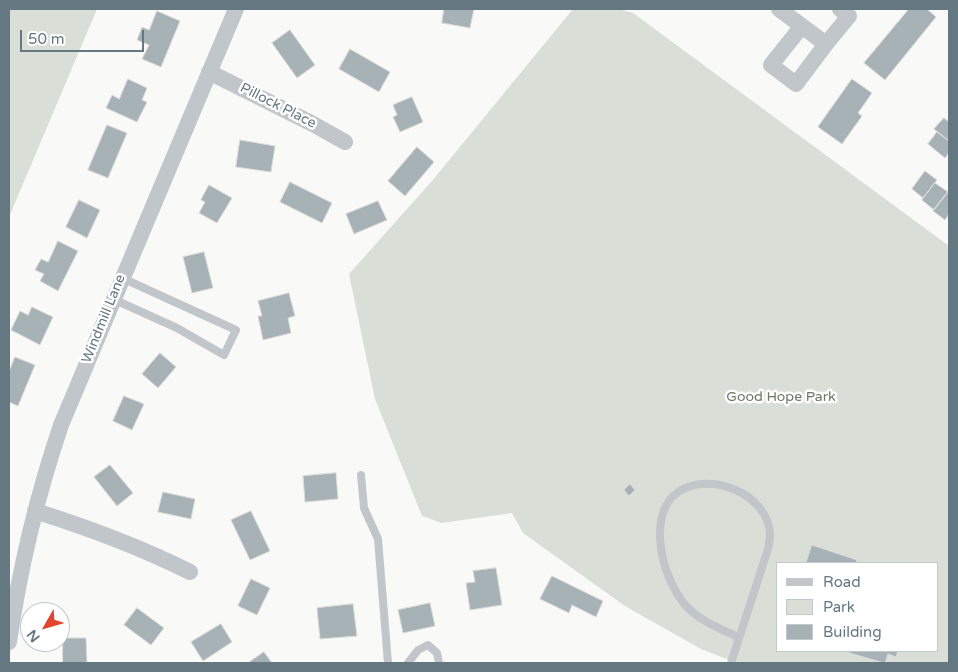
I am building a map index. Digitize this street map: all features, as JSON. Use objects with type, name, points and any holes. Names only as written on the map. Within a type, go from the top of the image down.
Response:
[{"type":"street","name":"Windmill Lane","points":[[9,642],[23,560],[35,511],[61,424],[236,9]]},
{"type":"street","points":[[779,9],[826,44]]},
{"type":"street","points":[[802,26],[771,65],[796,84],[849,16],[840,9]]},
{"type":"street","name":"Pillock Place","points":[[210,72],[345,142]]},
{"type":"street","points":[[35,511],[91,528],[140,547],[190,572]]},
{"type":"lane","points":[[113,299],[177,328],[224,355],[236,330],[122,277]]},
{"type":"lane","points":[[361,475],[364,508],[378,539],[388,663]]},
{"type":"lane","points":[[731,663],[768,549],[770,533],[761,510],[748,496],[724,485],[689,486],[677,493],[665,507],[660,525],[661,548],[665,568],[688,608],[705,622],[738,637]]},
{"type":"lane","points":[[408,663],[418,650],[428,645],[437,653],[439,663]]},
{"type":"green space","points":[[9,9],[97,9],[9,217]]},
{"type":"green space","name":"Good Hope Park","points":[[573,9],[618,9],[633,13],[949,246],[949,663],[737,663],[701,649],[625,606],[523,533],[512,513],[442,523],[422,516],[375,399],[349,274],[432,181]]},
{"type":"building","points":[[444,9],[474,9],[470,28],[442,23]]},
{"type":"building","points":[[909,9],[927,9],[936,17],[885,80],[864,63]]},
{"type":"building","points":[[157,11],[180,21],[161,67],[142,59],[149,45],[137,40],[142,27],[149,30]]},
{"type":"building","points":[[290,30],[315,65],[297,78],[272,43]]},
{"type":"building","points":[[350,49],[390,72],[379,92],[339,69]]},
{"type":"building","points":[[128,79],[147,88],[142,100],[147,102],[137,122],[106,108],[112,95],[119,99]]},
{"type":"building","points":[[852,79],[872,93],[858,113],[862,116],[842,144],[818,127]]},
{"type":"building","points":[[412,97],[423,122],[400,132],[393,117],[397,115],[393,105]]},
{"type":"building","points":[[944,118],[949,122],[949,141],[934,129]]},
{"type":"building","points":[[107,125],[127,133],[108,178],[88,170]]},
{"type":"building","points":[[937,132],[949,141],[949,153],[945,158],[928,144]]},
{"type":"building","points":[[240,140],[275,146],[271,172],[236,167]]},
{"type":"building","points":[[417,147],[434,162],[405,196],[388,181]]},
{"type":"building","points":[[925,171],[937,180],[923,198],[912,189]]},
{"type":"building","points":[[290,182],[332,203],[322,223],[280,202]]},
{"type":"building","points":[[935,183],[948,192],[934,210],[922,200]]},
{"type":"building","points":[[209,185],[232,198],[217,223],[199,213],[205,202],[201,200]]},
{"type":"building","points":[[947,193],[949,195],[949,214],[945,220],[933,211]]},
{"type":"building","points":[[79,200],[100,210],[87,238],[66,227]]},
{"type":"building","points":[[378,201],[387,220],[354,234],[346,214]]},
{"type":"building","points":[[58,241],[78,251],[58,291],[40,281],[44,274],[35,270],[41,259],[48,262]]},
{"type":"building","points":[[204,252],[213,288],[192,293],[183,257]]},
{"type":"building","points":[[289,293],[295,316],[288,318],[291,333],[263,340],[258,316],[262,316],[258,301]]},
{"type":"building","points":[[32,307],[53,317],[40,345],[11,330],[20,311],[28,315]]},
{"type":"building","points":[[160,353],[176,367],[158,388],[142,374]]},
{"type":"building","points":[[15,357],[35,365],[18,406],[9,402],[9,372]]},
{"type":"building","points":[[124,396],[144,404],[132,430],[113,421]]},
{"type":"building","points":[[110,465],[133,493],[117,506],[94,477]]},
{"type":"building","points":[[336,473],[338,499],[305,502],[303,476]]},
{"type":"building","points":[[630,484],[635,490],[629,496],[624,490]]},
{"type":"building","points":[[163,492],[195,499],[191,519],[158,512]]},
{"type":"building","points":[[251,511],[270,551],[250,560],[231,520]]},
{"type":"building","points":[[812,545],[857,560],[856,562],[806,562]]},
{"type":"building","points":[[496,568],[502,605],[470,610],[466,583],[475,582],[473,571]]},
{"type":"building","points":[[552,576],[603,601],[596,617],[572,605],[569,613],[540,599]]},
{"type":"building","points":[[251,579],[270,588],[257,615],[238,606]]},
{"type":"building","points":[[430,603],[435,626],[403,633],[398,610]]},
{"type":"building","points":[[353,604],[357,636],[320,639],[317,608]]},
{"type":"building","points":[[137,608],[164,628],[151,645],[124,625]]},
{"type":"building","points":[[221,624],[232,642],[203,661],[191,642]]},
{"type":"building","points":[[70,638],[86,638],[87,663],[63,663],[63,652],[70,652]]},
{"type":"building","points":[[264,652],[272,663],[248,663]]},
{"type":"building","points":[[846,652],[898,652],[896,657],[888,654],[885,663]]}]
